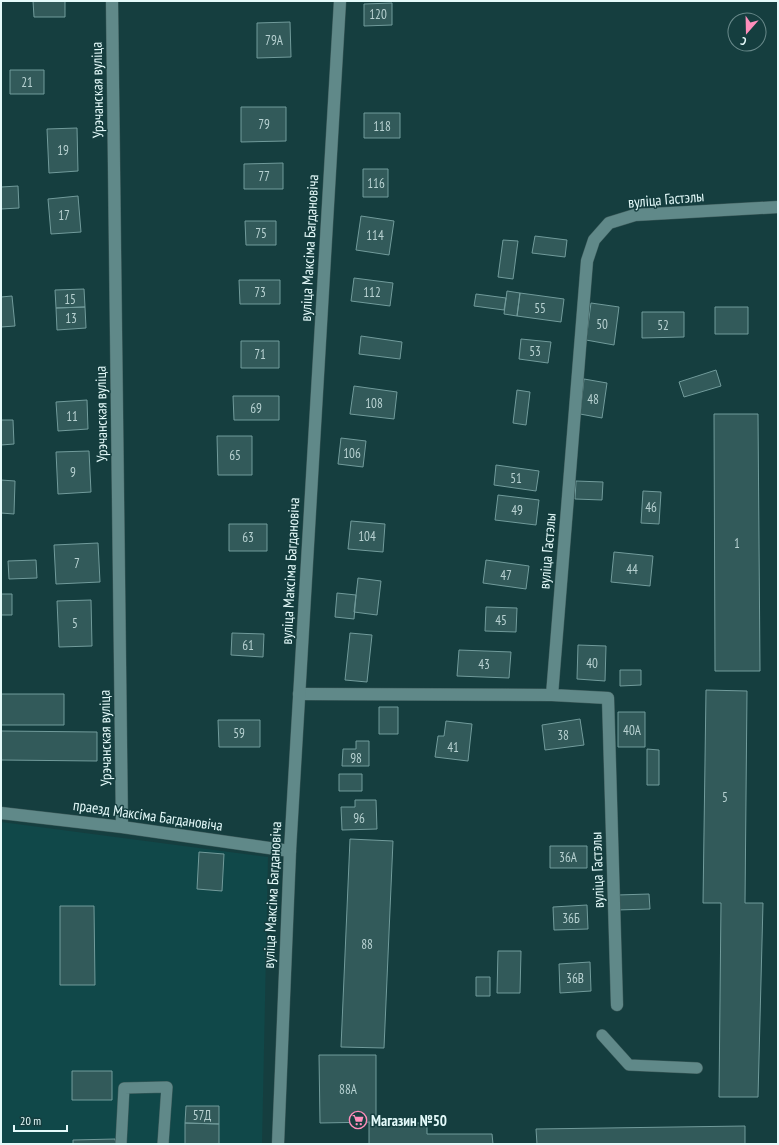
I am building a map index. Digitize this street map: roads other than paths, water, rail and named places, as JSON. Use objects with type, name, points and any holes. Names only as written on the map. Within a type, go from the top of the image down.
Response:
[{"type":"street","name":"Урэчанская вуліца","points":[[112,1],[122,827]]},
{"type":"street","name":"вуліца Максіма Багдановіча","points":[[278,1144],[290,851],[340,1]]},
{"type":"street","name":"вуліца Гастэлы","points":[[617,1005],[608,698],[552,695],[587,261],[594,240],[609,223],[636,215],[778,207]]},
{"type":"street","points":[[299,694],[552,695]]},
{"type":"street","name":"праезд Максіма Багдановіча","points":[[1,813],[122,827],[290,851]]},
{"type":"lane","points":[[602,1035],[629,1065],[697,1068]]},
{"type":"lane","points":[[121,1144],[124,1088],[167,1087],[163,1144]]},
{"type":"place","name":"Магазин №50","points":[[358,1120]]}]
